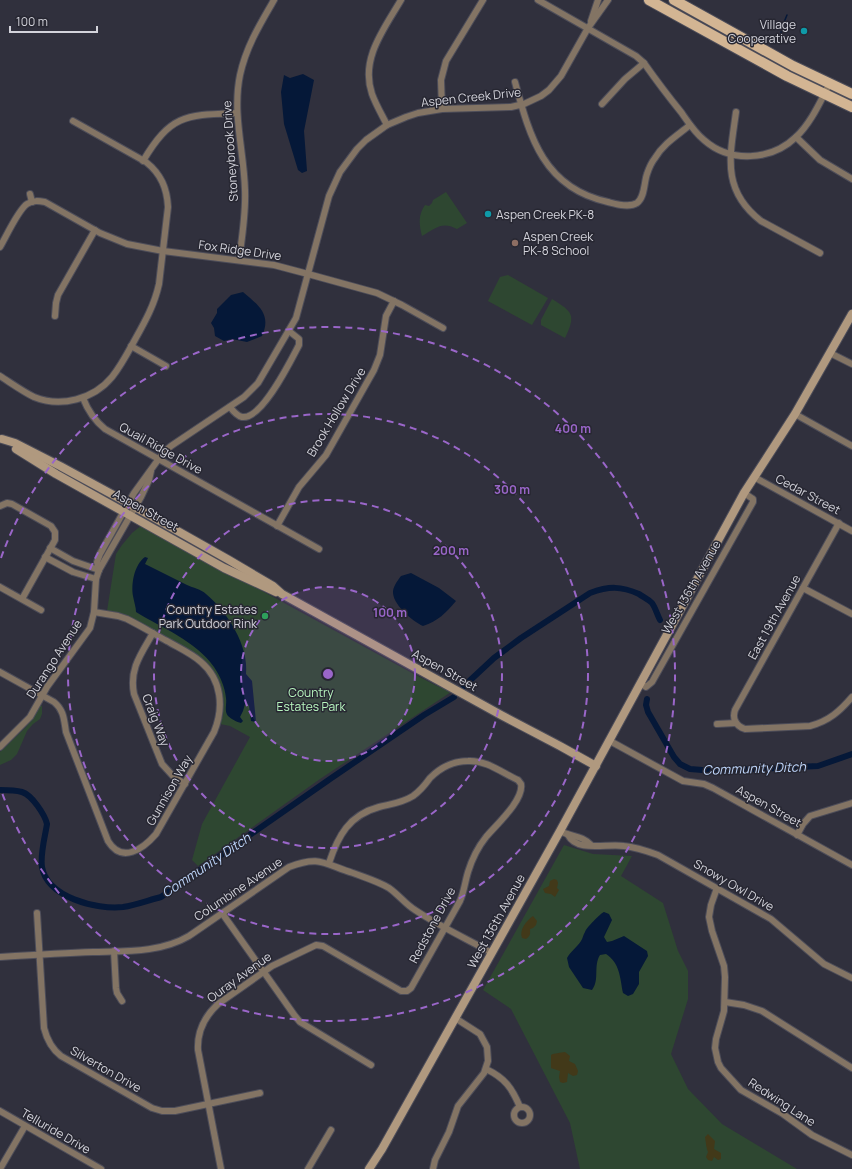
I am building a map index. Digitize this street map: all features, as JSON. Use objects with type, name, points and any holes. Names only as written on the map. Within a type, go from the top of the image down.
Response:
[{"type":"main road","points":[[649,0],[750,56],[852,107]]},
{"type":"main road","points":[[674,0],[793,66],[852,94]]},
{"type":"main road","name":"West 136th Avenue","points":[[369,1169],[382,1149],[610,741],[744,493],[795,414],[852,314]]},
{"type":"main road","name":"Aspen Street","points":[[1,438],[15,443],[60,466],[132,505],[230,560],[273,586],[282,594],[596,766]]},
{"type":"main road","name":"Aspen Street","points":[[1,438],[56,474],[224,568],[270,591],[282,594]]},
{"type":"street","name":"Stoneybrook Drive","points":[[239,260],[246,202],[237,113],[237,92],[243,63],[253,37],[274,0]]},
{"type":"street","points":[[387,125],[375,103],[372,93],[369,73],[370,62],[376,43],[402,0]]},
{"type":"street","points":[[442,109],[441,80],[446,61],[483,0]]},
{"type":"street","points":[[538,0],[628,50],[644,64],[697,134],[721,151],[730,154],[743,156],[762,155],[779,149],[796,137],[803,130],[830,83]]},
{"type":"street","name":"Aspen Creek Drive","points":[[588,28],[598,0]]},
{"type":"street","name":"Aspen Creek Drive","points":[[132,505],[140,484],[158,460],[171,446],[244,397],[258,382],[289,331],[298,313],[329,196],[340,172],[357,149],[366,140],[387,125],[418,113],[442,109],[521,105],[541,96],[556,83],[561,76],[588,28],[608,0]]},
{"type":"street","points":[[602,104],[619,84],[644,64]]},
{"type":"street","points":[[515,82],[530,132],[545,161],[559,178],[575,190],[591,198],[620,205],[637,203],[640,200],[650,165],[661,149],[690,125]]},
{"type":"street","points":[[736,112],[730,154],[730,170],[732,180],[740,198],[746,207],[761,221],[820,253]]},
{"type":"street","points":[[143,161],[161,134],[176,122],[188,117],[202,114],[237,113]]},
{"type":"street","points":[[0,376],[26,393],[45,400],[64,401],[83,398],[98,390],[111,378],[148,317],[156,296],[168,207],[168,198],[165,186],[159,175],[143,161],[73,121]]},
{"type":"street","points":[[796,137],[820,160],[852,179]]},
{"type":"street","points":[[0,247],[20,211],[27,204],[32,202],[30,194]]},
{"type":"street","name":"Fox Ridge Drive","points":[[32,202],[45,202],[95,230],[127,244],[163,251],[274,265],[359,287],[394,301],[443,328]]},
{"type":"street","points":[[55,316],[58,295],[95,230]]},
{"type":"street","name":"Brook Hollow Drive","points":[[277,526],[299,488],[326,456],[374,370],[380,355],[386,316],[394,301]]},
{"type":"street","points":[[230,407],[239,416],[246,417],[254,412],[269,397],[299,345],[299,339],[289,331]]},
{"type":"street","points":[[131,346],[166,366]]},
{"type":"street","points":[[830,353],[852,364]]},
{"type":"street","name":"Quail Ridge Drive","points":[[83,398],[88,411],[98,424],[105,429],[318,549]]},
{"type":"street","points":[[795,414],[852,446]]},
{"type":"street","name":"Cedar Street","points":[[754,478],[852,530]]},
{"type":"street","name":"West 136th Avenue","points":[[640,683],[646,686],[652,682],[753,502],[753,499],[744,493]]},
{"type":"street","points":[[0,506],[7,503],[12,504],[50,526],[56,536],[22,599]]},
{"type":"street","name":"Durango Avenue","points":[[0,747],[30,717],[47,687],[90,628],[94,612],[96,578],[132,505]]},
{"type":"street","name":"East 19th Avenue","points":[[736,723],[734,715],[735,710],[839,523]]},
{"type":"street","points":[[50,548],[78,564],[99,570]]},
{"type":"street","points":[[46,557],[65,568],[96,578]]},
{"type":"street","points":[[75,572],[78,564]]},
{"type":"street","points":[[0,587],[41,610]]},
{"type":"street","points":[[804,588],[852,614]]},
{"type":"street","name":"Gunnison Way","points":[[0,672],[54,702],[61,709],[66,732],[108,841],[116,853],[131,853],[144,846],[156,834],[218,725],[221,705],[220,695],[213,677],[195,657],[127,619],[94,612]]},
{"type":"street","name":"Craig Way","points":[[153,633],[134,669],[132,686],[162,764],[173,776],[185,784]]},
{"type":"street","points":[[716,724],[736,723],[741,728],[745,729],[810,726],[831,718],[843,708],[852,697]]},
{"type":"street","name":"Aspen Street","points":[[610,741],[683,781],[704,784],[712,788],[852,865]]},
{"type":"street","name":"Redstone Drive","points":[[329,863],[334,846],[339,836],[355,818],[369,810],[399,802],[413,796],[437,772],[448,766],[467,761],[485,764],[518,780],[521,784],[521,791],[510,811],[486,836],[474,855],[468,870],[463,894],[419,974]]},
{"type":"street","points":[[798,835],[803,824],[810,816],[852,803]]},
{"type":"street","name":"Snowy Owl Drive","points":[[560,831],[568,835],[571,840],[582,846],[623,843],[658,855],[771,919],[824,964],[852,978]]},
{"type":"street","name":"Columbine Avenue","points":[[0,957],[158,948],[172,945],[189,936],[289,867],[301,862],[312,861],[329,863],[344,870],[372,879],[390,889],[415,911],[492,953]]},
{"type":"street","name":"Redwing Lane","points":[[718,888],[710,905],[710,917],[712,931],[724,966],[725,976],[724,1011],[715,1048],[716,1058],[721,1068],[737,1087],[745,1093],[782,1114],[812,1135],[852,1155]]},
{"type":"street","name":"Silverton Drive","points":[[37,913],[44,1028],[48,1041],[56,1052],[152,1108],[162,1111],[169,1112],[260,1093]]},
{"type":"street","points":[[222,913],[300,1022],[371,1065]]},
{"type":"street","name":"Ouray Avenue","points":[[221,1169],[198,1050],[198,1038],[202,1024],[218,1004],[282,960],[316,945],[323,946],[401,991],[407,991],[412,988],[419,974]]},
{"type":"street","points":[[114,951],[116,988],[122,1001]]},
{"type":"street","points":[[725,1002],[744,1005],[762,1011],[852,1068]]},
{"type":"street","points":[[433,1169],[435,1160],[449,1132],[458,1106],[486,1069],[488,1054],[480,1034],[455,1018]]},
{"type":"street","points":[[486,1069],[498,1076],[508,1085],[520,1107]]},
{"type":"street","name":"Telluride Drive","points":[[0,1111],[93,1167],[101,1169]]},
{"type":"street","points":[[0,1169],[25,1126]]},
{"type":"street","points":[[308,1169],[331,1130]]},
{"type":"green space","points":[[446,192],[467,223],[457,229],[447,226],[439,226],[422,236],[420,228],[421,212],[425,205],[429,206],[433,200]]},
{"type":"green space","points":[[508,275],[548,298],[532,325],[488,301],[500,277]]},
{"type":"green space","points":[[552,299],[564,307],[570,315],[571,324],[565,338],[541,325],[541,320]]},
{"type":"green space","name":"Country Estates Park","points":[[142,525],[412,673],[451,692],[320,779],[198,866],[192,860],[202,824],[250,737],[230,726],[220,724],[223,714],[223,695],[220,687],[204,661],[186,648],[128,616],[107,611],[116,554],[132,533]]},
{"type":"green space","points":[[40,705],[42,706],[42,714],[40,719],[27,731],[17,754],[11,760],[0,765],[0,752],[26,727]]},
{"type":"green space","points":[[564,845],[593,854],[632,856],[621,876],[663,903],[678,951],[688,971],[688,999],[671,1054],[688,1089],[722,1124],[797,1169],[580,1169],[570,1123],[511,1009],[483,990]]},
{"type":"sand","points":[[554,879],[557,880],[557,888],[559,890],[555,897],[551,894],[545,893],[543,889],[549,886],[550,881]]},
{"type":"sand","points":[[533,916],[537,921],[536,925],[530,929],[528,938],[522,938],[521,932],[524,926]]},
{"type":"sand","points":[[565,1052],[570,1056],[569,1061],[575,1064],[578,1071],[577,1075],[573,1076],[568,1073],[567,1082],[563,1083],[560,1082],[560,1071],[551,1068],[551,1055]]},
{"type":"sand","points":[[708,1134],[715,1141],[714,1149],[721,1153],[721,1159],[718,1160],[714,1157],[712,1161],[708,1160],[706,1157],[708,1152],[705,1137]]},
{"type":"water","points":[[303,74],[314,80],[304,131],[307,171],[302,173],[298,170],[284,124],[281,92],[284,75],[290,78]]},
{"type":"water","points":[[243,292],[254,301],[262,311],[265,328],[262,336],[247,342],[232,339],[224,341],[215,336],[214,328],[211,323],[217,313],[217,309],[231,295]]},
{"type":"water","points":[[145,557],[148,558],[145,564],[204,592],[214,601],[229,619],[244,652],[246,674],[252,681],[256,722],[251,721],[249,706],[246,701],[240,717],[243,721],[241,723],[228,716],[226,712],[226,698],[223,686],[216,670],[207,658],[188,642],[136,612],[132,591],[133,580],[138,565]]},
{"type":"water","points":[[411,573],[439,588],[456,601],[441,616],[433,622],[423,626],[404,612],[394,596],[394,587],[401,576]]},
{"type":"water","points":[[604,912],[609,914],[612,920],[604,937],[607,942],[624,936],[647,951],[648,956],[639,972],[639,984],[633,994],[628,996],[623,993],[617,966],[606,954],[600,955],[598,959],[596,982],[592,990],[583,988],[569,967],[567,958],[581,941],[588,927]]},
{"type":"waterway","points":[[781,34],[787,15]]},
{"type":"waterway","name":"Community Ditch","points":[[464,686],[494,658],[521,638],[590,593],[609,588],[621,588],[633,591],[652,603],[660,620]]},
{"type":"waterway","name":"Community Ditch","points":[[0,790],[17,791],[26,794],[34,801],[44,816],[47,824],[42,851],[42,867],[46,877],[53,886],[63,894],[87,904],[112,907],[128,906],[161,897],[330,779],[424,715],[454,697]]},
{"type":"waterway","name":"Community Ditch","points":[[647,699],[646,705],[648,712],[674,757],[680,764],[690,769],[715,771],[818,766],[852,754]]},
{"type":"place","name":"Village Cooperative","points":[[804,31]]},
{"type":"place","name":"Aspen Creek PK-8","points":[[488,214]]},
{"type":"place","name":"Aspen Creek PK-8 School","points":[[515,243]]},
{"type":"place","name":"Country Estates Park Outdoor Rink","points":[[265,616]]}]
